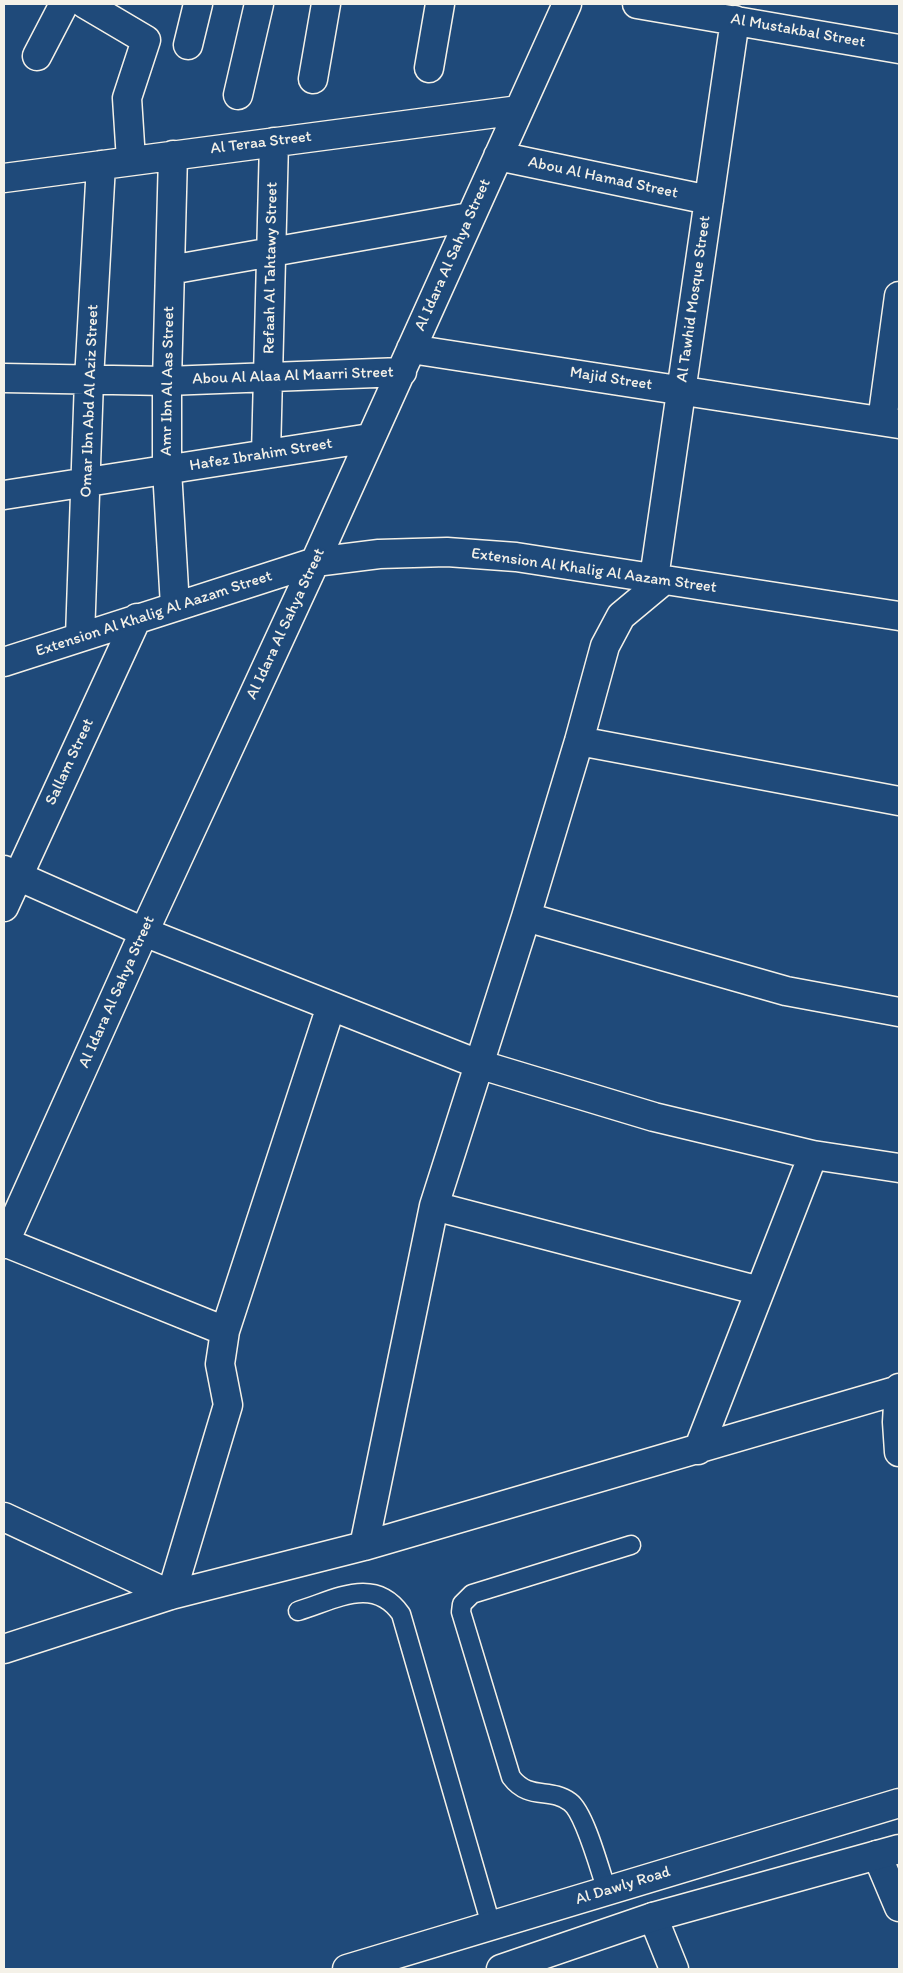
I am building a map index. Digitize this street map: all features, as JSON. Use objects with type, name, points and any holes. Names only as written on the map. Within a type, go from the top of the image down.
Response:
[{"type":"street","points":[[37,56],[64,4]]},
{"type":"street","points":[[85,4],[146,40],[127,98],[131,160]]},
{"type":"street","points":[[188,45],[198,4]]},
{"type":"street","points":[[238,95],[259,4]]},
{"type":"street","points":[[313,80],[326,4]]},
{"type":"street","points":[[429,68],[440,4]]},
{"type":"street","name":"Al Idara Al Sahya Street","points":[[4,1243],[144,932],[407,360],[567,4]]},
{"type":"street","name":"Al Mustakbal Street","points":[[637,4],[899,49]]},
{"type":"street","name":"Al Tawhid Mosque Street","points":[[658,580],[681,390],[735,20]]},
{"type":"street","name":"Al Teraa Street","points":[[4,178],[519,110]]},
{"type":"street","name":"Refaah Al Tahtawy Street","points":[[266,454],[274,142]]},
{"type":"street","name":"Amr Ibn Al Aas Street","points":[[173,155],[166,381],[167,470],[176,606]]},
{"type":"street","name":"Abou Al Hamad Street","points":[[498,156],[708,200]]},
{"type":"street","name":"Omar Ibn Abd Al Aziz Street","points":[[80,637],[89,380],[101,165]]},
{"type":"street","points":[[170,270],[470,217]]},
{"type":"street","points":[[890,422],[899,296]]},
{"type":"street","name":"Abou Al Alaa Al Maarri Street","points":[[4,378],[166,381],[268,377],[407,360]]},
{"type":"street","name":"Majid Street","points":[[407,360],[681,390],[890,422]]},
{"type":"street","name":"Hafez Ibrahim Street","points":[[4,495],[370,438]]},
{"type":"street","name":"Extension Al Khalig Al Aazam Street","points":[[4,662],[315,562],[379,554],[481,553],[899,616]]},
{"type":"street","points":[[364,1546],[434,1206],[526,916],[579,741],[605,646],[621,616],[658,580]]},
{"type":"street","name":"Sallam Street","points":[[4,907],[10,873],[137,618]]},
{"type":"street","points":[[579,741],[899,801]]},
{"type":"street","points":[[10,873],[144,932],[478,1064],[654,1117],[813,1155],[899,1168]]},
{"type":"street","points":[[526,916],[786,991],[899,1012]]},
{"type":"street","points":[[171,1595],[228,1406],[220,1364],[225,1331],[331,1006]]},
{"type":"street","points":[[698,1450],[813,1155]]},
{"type":"street","points":[[434,1206],[760,1291]]},
{"type":"street","points":[[4,1243],[225,1331]]},
{"type":"street","points":[[4,1649],[171,1595],[364,1546],[899,1390],[897,1422],[899,1452]]},
{"type":"street","points":[[4,1516],[171,1595]]},
{"type":"street","name":"Al Dawly Road","points":[[347,1969],[899,1802]]},
{"type":"street","points":[[842,1820],[878,1855],[899,1907]]},
{"type":"street","points":[[500,1969],[535,1964],[653,1917],[878,1855]]},
{"type":"street","points":[[653,1917],[674,1969]]},
{"type":"lane","points":[[606,1891],[576,1808],[562,1797],[524,1790],[511,1777],[461,1612],[462,1604],[472,1594],[631,1545]]},
{"type":"lane","points":[[298,1611],[358,1592],[371,1592],[384,1596],[394,1604],[401,1614],[492,1925]]}]
